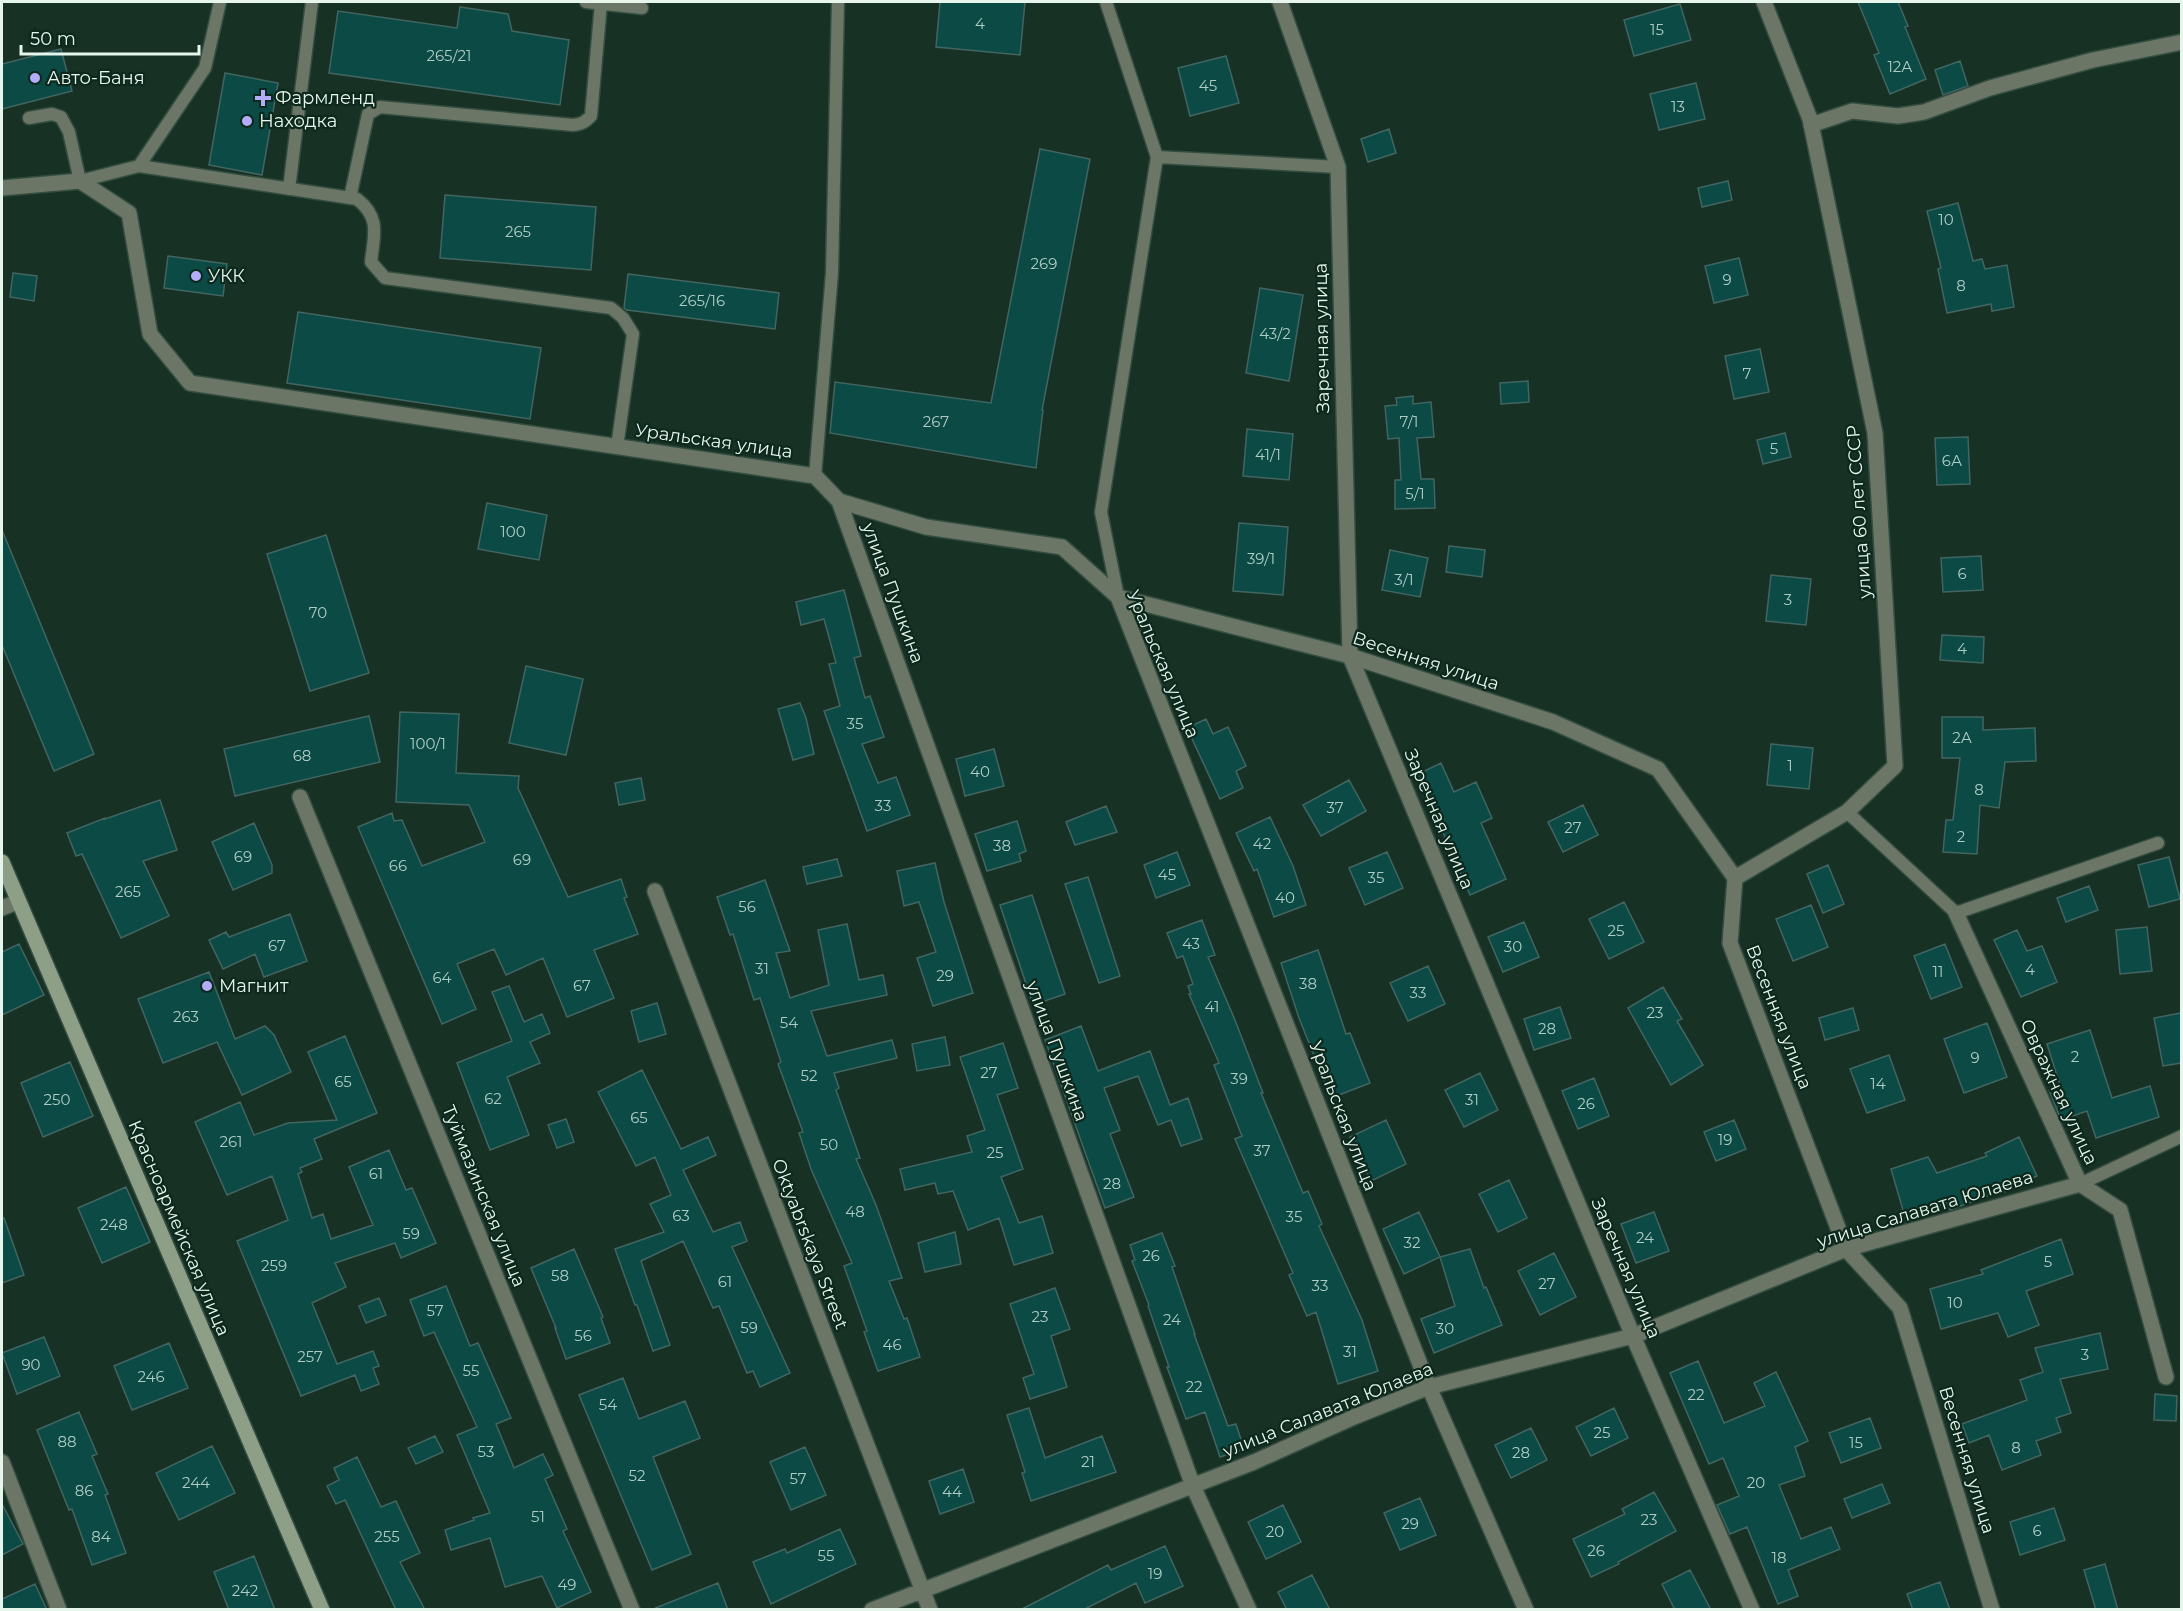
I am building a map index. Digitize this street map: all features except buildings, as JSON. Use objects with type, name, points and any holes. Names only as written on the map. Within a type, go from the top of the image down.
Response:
[{"type":"main road","name":"Красноармейская улица","points":[[2,862],[17,902],[322,1610]]},
{"type":"street","name":"Заречная улица","points":[[1280,2],[1338,167],[1350,656],[1633,1336],[1752,1610]]},
{"type":"street","name":"улица 60 лет СССР","points":[[1735,878],[1847,812],[1895,766],[1875,433],[1811,125],[1764,2]]},
{"type":"street","points":[[1811,125],[1852,111],[1898,116],[1924,112],[1990,88],[2093,60],[2181,42]]},
{"type":"street","name":"Уральская улица","points":[[80,181],[129,213],[150,334],[190,383],[815,476],[839,501],[926,527],[1062,547],[1118,597],[1429,1387],[1526,1610]]},
{"type":"street","points":[[2,188],[80,181]]},
{"type":"street","name":"улица Пушкина","points":[[839,501],[1193,1486],[1249,1610]]},
{"type":"street","name":"Весенняя улица","points":[[1118,597],[1350,656],[1553,722],[1658,769],[1735,878],[1730,943],[1846,1249],[1900,1308],[1992,1610]]},
{"type":"street","name":"Туймазинская улица","points":[[300,797],[632,1610]]},
{"type":"street","name":"Oktyabrskaya Street","points":[[655,891],[930,1610]]},
{"type":"street","points":[[2,908],[17,902]]},
{"type":"street","name":"Овражная улица","points":[[1956,914],[2080,1184],[2120,1210],[2166,1377]]},
{"type":"street","name":"улица Салавата Юлаева","points":[[872,1610],[921,1589],[1254,1462],[1354,1417],[1429,1387],[1633,1336],[1846,1249],[2080,1184]]},
{"type":"street","points":[[2,1462],[59,1610]]},
{"type":"lane","points":[[139,166],[205,68],[220,2]]},
{"type":"lane","points":[[289,189],[312,2]]},
{"type":"lane","points":[[586,2],[642,9]]},
{"type":"lane","points":[[815,476],[832,273],[838,2]]},
{"type":"lane","points":[[1106,2],[1157,157],[1101,512],[1118,597]]},
{"type":"lane","points":[[350,198],[368,114],[380,106],[582,124],[591,116],[601,3]]},
{"type":"lane","points":[[29,118],[52,114],[61,117],[69,132],[80,181],[139,166],[357,199],[368,207],[375,224],[371,262],[386,278],[611,308],[623,318],[633,334],[617,447]]},
{"type":"lane","points":[[1157,157],[1338,167]]},
{"type":"lane","points":[[1847,812],[1956,914],[2158,843]]},
{"type":"lane","points":[[2080,1184],[2181,1136]]},
{"type":"place","name":"Авто-Баня","points":[[35,78]]},
{"type":"place","name":"Фармленд","points":[[263,98]]},
{"type":"place","name":"Находка","points":[[247,121]]},
{"type":"place","name":"УКК","points":[[196,276]]},
{"type":"place","name":"Магнит","points":[[207,986]]}]
